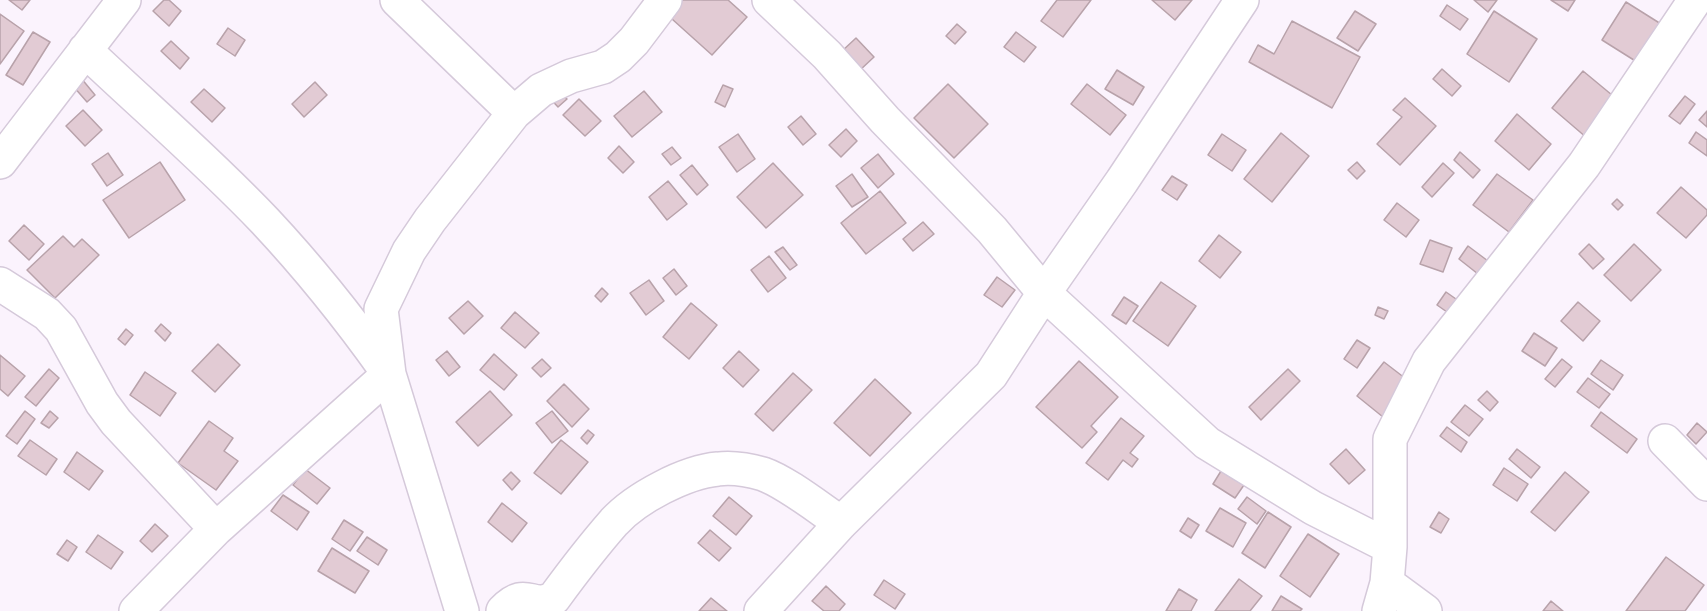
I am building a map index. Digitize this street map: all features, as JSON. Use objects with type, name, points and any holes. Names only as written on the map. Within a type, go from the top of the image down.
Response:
[{"type":"street","points":[[0,162],[124,0]]},
{"type":"street","points":[[397,0],[514,113]]},
{"type":"street","points":[[462,611],[389,374],[381,309],[410,251],[430,220],[514,113],[541,90],[571,76],[603,66],[618,57],[634,41],[665,0]]},
{"type":"street","points":[[770,0],[827,55],[885,120],[992,230],[1044,293],[1206,443],[1313,508],[1390,547]]},
{"type":"street","points":[[761,611],[841,523],[991,375],[1242,0]]},
{"type":"street","points":[[1425,611],[1383,597],[1390,547],[1390,439],[1429,361],[1584,165],[1695,0]]},
{"type":"street","points":[[85,50],[265,221],[352,322],[389,374]]},
{"type":"street","points":[[0,284],[47,314],[61,329],[102,403],[116,422],[216,529]]},
{"type":"street","points":[[136,611],[216,529],[389,374]]},
{"type":"street","points":[[1665,441],[1707,484]]},
{"type":"street","points":[[503,611],[518,599],[536,604],[554,598],[615,521],[658,490],[702,472],[731,468],[765,475],[783,484],[841,523]]},
{"type":"building","points":[[9,0],[30,0],[22,10]]},
{"type":"building","points":[[164,0],[169,0],[181,11],[169,26],[153,11]]},
{"type":"building","points":[[670,0],[728,0],[747,17],[712,55],[662,10]]},
{"type":"building","points":[[1057,0],[1091,0],[1063,37],[1041,21]]},
{"type":"building","points":[[1152,0],[1192,0],[1175,20]]},
{"type":"building","points":[[1474,0],[1497,0],[1488,12]]},
{"type":"building","points":[[1551,0],[1575,0],[1568,11]]},
{"type":"building","points":[[1626,2],[1661,24],[1637,62],[1602,40]]},
{"type":"building","points":[[1447,5],[1468,19],[1460,30],[1440,16]]},
{"type":"building","points":[[1355,11],[1376,24],[1358,51],[1337,38]]},
{"type":"building","points":[[1494,11],[1537,39],[1509,82],[1467,54]]},
{"type":"building","points":[[0,14],[24,31],[0,64]]},
{"type":"building","points":[[1292,21],[1360,57],[1332,108],[1249,62],[1258,45],[1274,54]]},
{"type":"building","points":[[957,24],[966,32],[955,44],[946,36]]},
{"type":"building","points":[[228,28],[245,40],[235,56],[217,44]]},
{"type":"building","points":[[33,32],[50,42],[23,85],[6,75]]},
{"type":"building","points":[[1016,32],[1036,47],[1024,62],[1004,47]]},
{"type":"building","points":[[856,38],[874,57],[859,71],[841,52]]},
{"type":"building","points":[[171,41],[189,58],[180,69],[161,51]]},
{"type":"building","points":[[1442,69],[1461,86],[1452,96],[1433,79]]},
{"type":"building","points":[[1117,70],[1144,87],[1133,105],[1105,89]]},
{"type":"building","points":[[1583,71],[1618,100],[1587,138],[1552,108]]},
{"type":"building","points":[[81,78],[95,95],[87,102],[73,86]]},
{"type":"building","points":[[315,82],[327,95],[304,117],[292,104]]},
{"type":"building","points":[[948,84],[988,124],[954,158],[914,118]]},
{"type":"building","points":[[1087,84],[1126,115],[1110,135],[1071,104]]},
{"type":"building","points":[[723,85],[733,89],[725,107],[715,102]]},
{"type":"building","points":[[553,86],[567,99],[558,107],[545,93]]},
{"type":"building","points":[[204,89],[225,108],[212,122],[191,102]]},
{"type":"building","points":[[644,91],[662,112],[632,137],[614,116]]},
{"type":"building","points":[[1685,96],[1695,104],[1680,124],[1669,116]]},
{"type":"building","points":[[1405,98],[1436,126],[1400,165],[1377,144],[1402,117],[1393,110]]},
{"type":"building","points":[[579,99],[601,121],[585,136],[563,115]]},
{"type":"building","points":[[83,110],[102,130],[85,146],[66,126]]},
{"type":"building","points":[[1707,111],[1707,127],[1699,120]]},
{"type":"building","points":[[1517,114],[1551,144],[1529,170],[1495,141]]},
{"type":"building","points":[[801,116],[816,134],[803,145],[788,127]]},
{"type":"building","points":[[846,129],[857,141],[841,157],[829,145]]},
{"type":"building","points":[[1696,132],[1707,140],[1707,156],[1689,143]]},
{"type":"building","points":[[1281,133],[1309,156],[1272,202],[1244,179]]},
{"type":"building","points":[[738,134],[755,159],[737,172],[719,147]]},
{"type":"building","points":[[1222,134],[1246,150],[1232,171],[1208,155]]},
{"type":"building","points":[[619,146],[634,162],[623,173],[608,158]]},
{"type":"building","points":[[672,147],[681,158],[671,165],[662,154]]},
{"type":"building","points":[[1460,152],[1480,170],[1473,178],[1454,160]]},
{"type":"building","points":[[108,153],[123,175],[107,186],[92,164]]},
{"type":"building","points":[[878,154],[894,174],[878,188],[861,168]]},
{"type":"building","points":[[160,162],[185,200],[129,238],[103,200]]},
{"type":"building","points":[[1357,162],[1365,171],[1357,179],[1348,170]]},
{"type":"building","points":[[773,163],[803,195],[766,228],[737,197]]},
{"type":"building","points":[[1443,163],[1454,173],[1432,197],[1422,187]]},
{"type":"building","points":[[692,165],[708,185],[697,195],[680,175]]},
{"type":"building","points":[[852,174],[868,197],[852,207],[836,186]]},
{"type":"building","points":[[1497,174],[1533,200],[1509,232],[1473,205]]},
{"type":"building","points":[[1172,176],[1187,185],[1177,200],[1162,190]]},
{"type":"building","points":[[668,181],[687,204],[667,220],[649,197]]},
{"type":"building","points":[[1681,187],[1707,210],[1707,215],[1686,238],[1657,213]]},
{"type":"building","points":[[880,191],[906,223],[866,254],[841,223]]},
{"type":"building","points":[[1617,199],[1623,205],[1618,210],[1612,204]]},
{"type":"building","points":[[1397,203],[1419,220],[1406,237],[1384,220]]},
{"type":"building","points":[[923,222],[934,234],[913,251],[903,239]]},
{"type":"building","points":[[24,225],[44,244],[29,260],[9,241]]},
{"type":"building","points":[[1219,235],[1241,252],[1220,278],[1199,261]]},
{"type":"building","points":[[63,236],[74,247],[82,239],[99,255],[55,298],[27,270]]},
{"type":"building","points":[[1430,240],[1452,248],[1443,272],[1420,264]]},
{"type":"building","points":[[1589,244],[1604,259],[1593,269],[1579,254]]},
{"type":"building","points":[[1634,244],[1661,270],[1631,301],[1604,275]]},
{"type":"building","points":[[1468,246],[1488,261],[1478,274],[1459,259]]},
{"type":"building","points":[[783,247],[797,265],[790,270],[775,252]]},
{"type":"building","points":[[769,256],[786,278],[768,292],[751,270]]},
{"type":"building","points":[[674,269],[687,286],[676,295],[663,278]]},
{"type":"building","points":[[997,277],[1015,290],[1002,307],[984,295]]},
{"type":"building","points":[[649,280],[664,301],[646,315],[630,293]]},
{"type":"building","points":[[1161,282],[1196,306],[1168,346],[1133,321]]},
{"type":"building","points":[[602,288],[608,294],[601,302],[595,296]]},
{"type":"building","points":[[1446,292],[1466,306],[1457,319],[1437,305]]},
{"type":"building","points":[[1124,297],[1138,306],[1126,324],[1112,315]]},
{"type":"building","points":[[468,301],[483,316],[464,334],[449,318]]},
{"type":"building","points":[[1578,302],[1600,321],[1583,341],[1561,321]]},
{"type":"building","points":[[691,303],[717,325],[689,359],[663,337]]},
{"type":"building","points":[[1378,307],[1388,311],[1384,319],[1375,315]]},
{"type":"building","points":[[515,312],[539,333],[525,348],[501,328]]},
{"type":"building","points":[[161,324],[171,333],[165,341],[155,331]]},
{"type":"building","points":[[126,329],[133,335],[125,345],[118,339]]},
{"type":"building","points":[[1534,333],[1557,348],[1545,366],[1522,351]]},
{"type":"building","points":[[1357,340],[1370,348],[1357,368],[1344,359]]},
{"type":"building","points":[[218,344],[240,365],[215,392],[192,371]]},
{"type":"building","points":[[447,351],[460,367],[449,376],[436,360]]},
{"type":"building","points":[[739,351],[759,370],[743,387],[723,368]]},
{"type":"building","points":[[494,354],[517,375],[504,390],[480,370]]},
{"type":"building","points":[[0,355],[25,376],[8,396],[0,389]]},
{"type":"building","points":[[542,359],[551,368],[541,377],[532,368]]},
{"type":"building","points":[[1562,359],[1572,367],[1555,387],[1545,379]]},
{"type":"building","points":[[1601,360],[1623,375],[1613,390],[1591,374]]},
{"type":"building","points":[[1079,361],[1118,397],[1091,426],[1097,432],[1082,448],[1036,407]]},
{"type":"building","points":[[1384,362],[1410,382],[1383,417],[1357,396]]},
{"type":"building","points":[[49,369],[59,378],[36,406],[25,397]]},
{"type":"building","points":[[1288,369],[1300,381],[1261,420],[1249,407]]},
{"type":"building","points":[[145,372],[176,393],[160,416],[130,395]]},
{"type":"building","points":[[793,373],[812,390],[773,431],[755,414]]},
{"type":"building","points":[[1588,378],[1610,394],[1599,408],[1577,392]]},
{"type":"building","points":[[875,379],[911,413],[870,456],[834,423]]},
{"type":"building","points":[[564,384],[589,409],[572,427],[547,401]]},
{"type":"building","points":[[490,391],[512,415],[478,446],[456,422]]},
{"type":"building","points":[[1487,391],[1498,402],[1490,411],[1478,400]]},
{"type":"building","points":[[1465,405],[1483,419],[1469,436],[1451,422]]},
{"type":"building","points":[[25,411],[35,419],[17,444],[6,436]]},
{"type":"building","points":[[50,411],[58,418],[49,428],[41,423]]},
{"type":"building","points":[[552,411],[568,431],[552,443],[536,423]]},
{"type":"building","points":[[1601,412],[1637,439],[1627,453],[1591,426]]},
{"type":"building","points":[[1121,418],[1144,436],[1130,453],[1138,459],[1132,467],[1123,460],[1108,480],[1086,463]]},
{"type":"building","points":[[209,421],[233,438],[224,451],[238,461],[216,490],[178,463]]},
{"type":"building","points":[[1697,423],[1707,432],[1696,444],[1687,435]]},
{"type":"building","points":[[1447,427],[1467,442],[1461,452],[1440,436]]},
{"type":"building","points":[[588,430],[594,435],[587,444],[581,438]]},
{"type":"building","points":[[30,440],[57,459],[46,475],[18,456]]},
{"type":"building","points":[[561,440],[588,462],[561,494],[534,473]]},
{"type":"building","points":[[1346,449],[1365,470],[1349,484],[1330,464]]},
{"type":"building","points":[[1517,449],[1540,467],[1531,478],[1509,459]]},
{"type":"building","points":[[77,452],[103,471],[89,490],[64,472]]},
{"type":"building","points":[[1504,468],[1528,484],[1517,501],[1493,485]]},
{"type":"building","points":[[305,469],[330,488],[317,504],[293,485]]},
{"type":"building","points":[[1221,471],[1244,485],[1235,498],[1213,484]]},
{"type":"building","points":[[511,472],[520,481],[512,490],[503,480]]},
{"type":"building","points":[[1565,472],[1589,492],[1555,531],[1531,512]]},
{"type":"building","points":[[283,495],[309,512],[297,530],[271,511]]},
{"type":"building","points":[[729,497],[752,516],[736,535],[713,516]]},
{"type":"building","points":[[1247,497],[1266,511],[1257,524],[1238,509]]},
{"type":"building","points":[[502,503],[527,523],[512,542],[488,522]]},
{"type":"building","points":[[1220,508],[1246,523],[1233,547],[1206,531]]},
{"type":"building","points":[[1268,512],[1291,527],[1265,568],[1242,553]]},
{"type":"building","points":[[1439,512],[1449,519],[1441,533],[1430,527]]},
{"type":"building","points":[[1188,518],[1199,525],[1191,538],[1180,531]]},
{"type":"building","points":[[344,520],[363,532],[350,551],[332,539]]},
{"type":"building","points":[[155,524],[168,536],[152,552],[140,541]]},
{"type":"building","points":[[710,530],[731,548],[719,561],[698,543]]},
{"type":"building","points":[[1308,534],[1339,554],[1310,597],[1280,576]]},
{"type":"building","points":[[98,535],[123,552],[111,569],[86,552]]},
{"type":"building","points":[[367,537],[387,550],[378,565],[357,551]]},
{"type":"building","points":[[67,540],[77,547],[68,561],[57,554]]},
{"type":"building","points":[[332,548],[369,571],[355,593],[318,571]]},
{"type":"building","points":[[1666,557],[1704,585],[1685,611],[1626,611]]},
{"type":"building","points":[[1239,579],[1262,596],[1250,611],[1215,611]]},
{"type":"building","points":[[884,580],[905,594],[895,609],[874,595]]},
{"type":"building","points":[[826,586],[845,604],[839,611],[824,611],[812,601]]},
{"type":"building","points":[[1179,589],[1197,600],[1191,611],[1166,611]]},
{"type":"building","points":[[1281,596],[1302,609],[1300,611],[1272,611]]},
{"type":"building","points":[[711,598],[727,611],[699,611]]},
{"type":"building","points":[[1551,601],[1563,611],[1543,611]]}]
